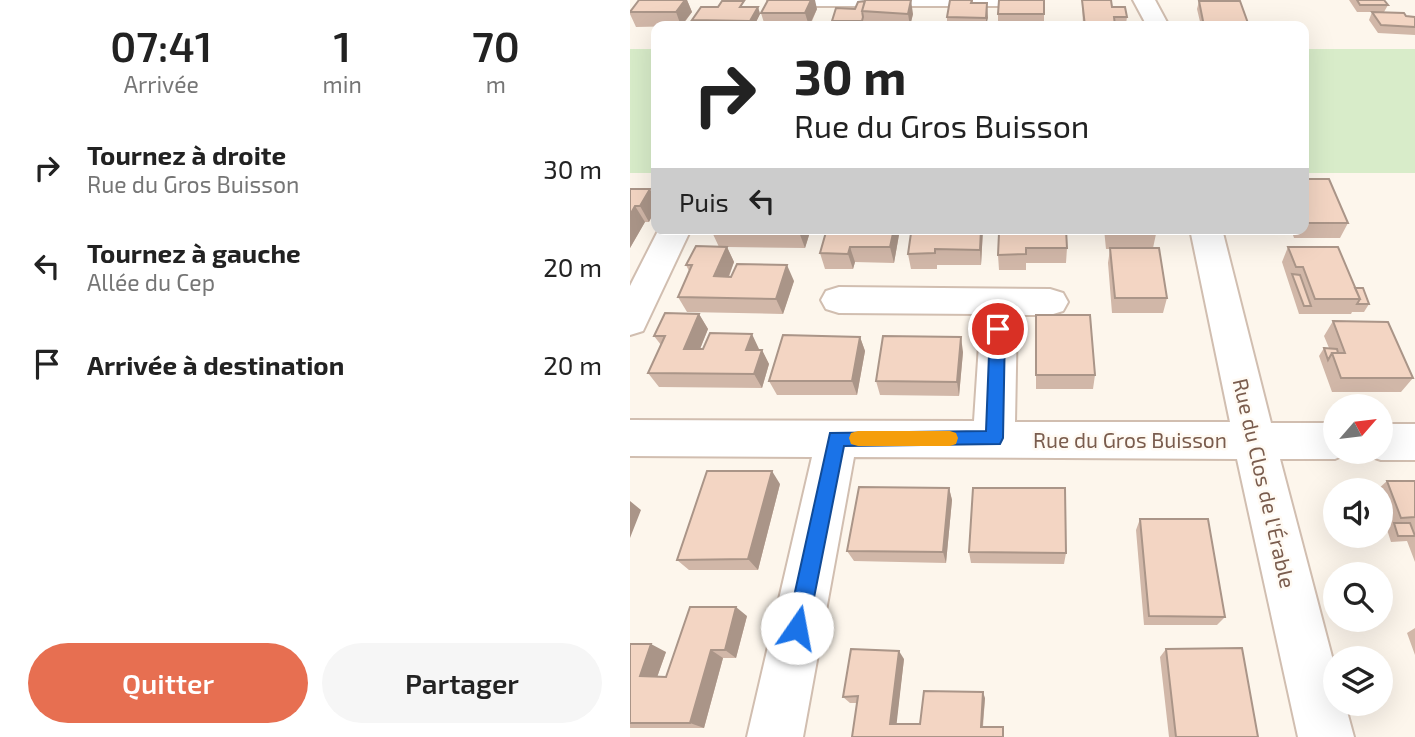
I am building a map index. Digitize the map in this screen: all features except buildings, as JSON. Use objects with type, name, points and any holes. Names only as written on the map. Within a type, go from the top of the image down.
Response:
[{"type":"street","points":[[779,0],[1029,0]]},
{"type":"street","points":[[1144,0],[1155,21]]},
{"type":"street","points":[[630,321],[672,235]]},
{"type":"street","name":"Rue du Clos de l'Érable","points":[[1207,235],[1326,737]]},
{"type":"street","points":[[839,300],[1050,302]]},
{"type":"street","points":[[994,438],[999,302]]},
{"type":"street","name":"Rue du Gros Buisson","points":[[630,438],[1323,441]]},
{"type":"street","points":[[775,737],[836,438]]},
{"type":"street","points":[[1393,442],[1415,442]]},
{"type":"green space","points":[[630,49],[651,49],[651,173],[630,173]]},
{"type":"green space","points":[[1309,49],[1415,49],[1415,173],[1309,173]]},
{"type":"slow traffic","points":[[858,438],[950,438]]},
{"type":"route","points":[[797,628],[836,438],[994,438],[998,329]]}]
